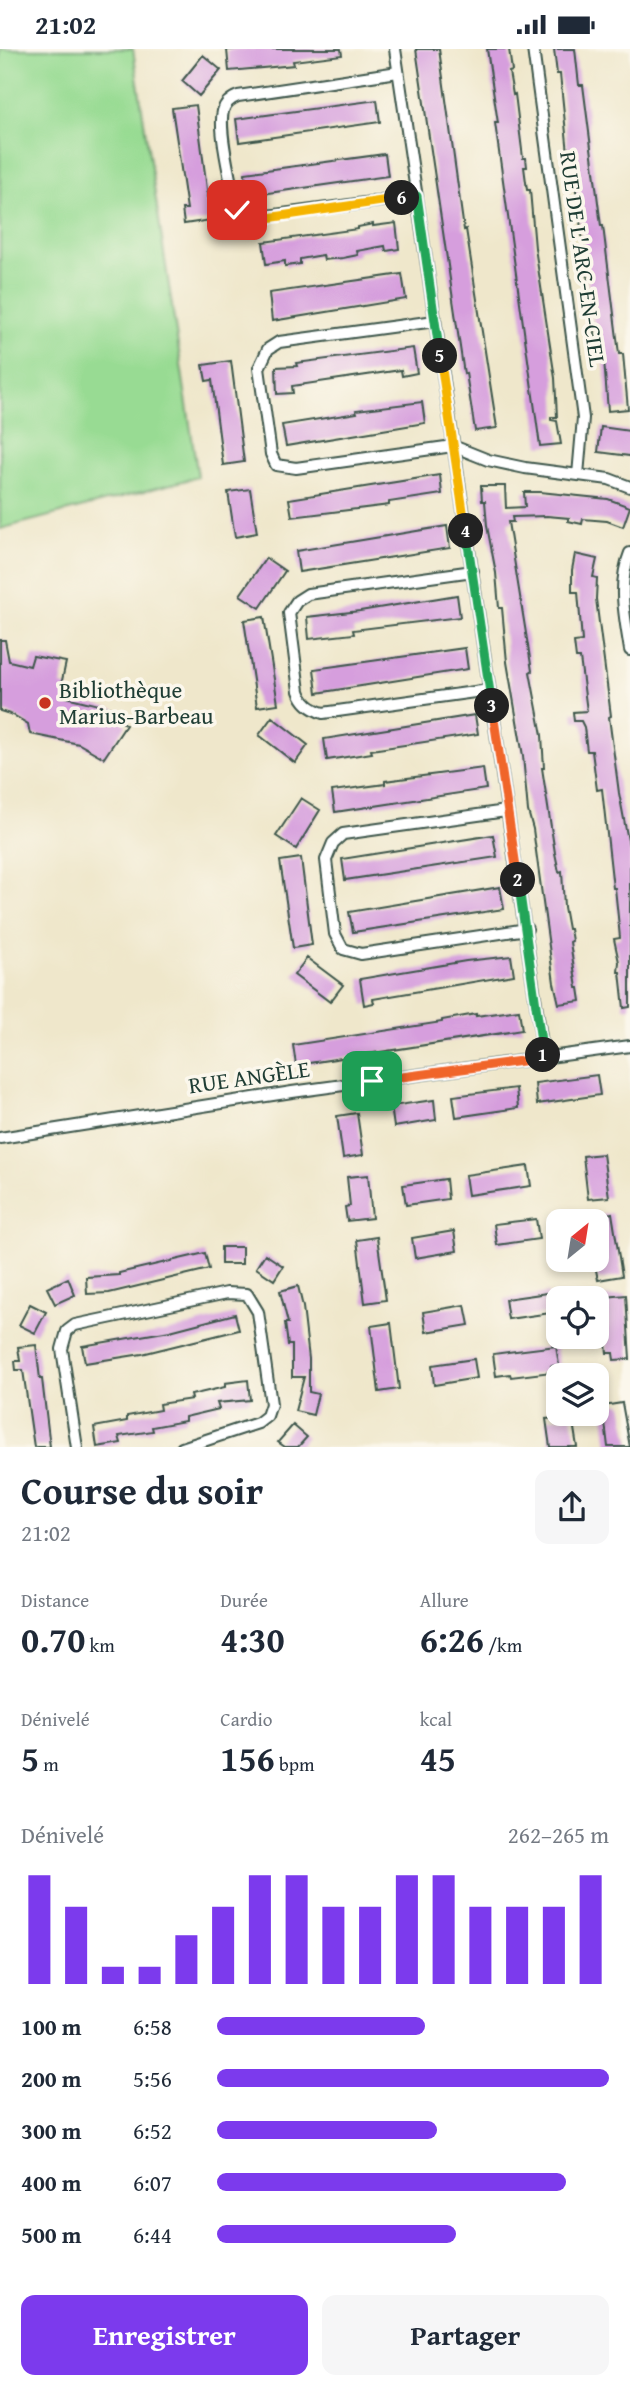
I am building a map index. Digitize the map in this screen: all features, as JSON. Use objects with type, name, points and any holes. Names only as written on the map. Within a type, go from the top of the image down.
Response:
[{"type":"street","points":[[395,49],[544,1058]]},
{"type":"street","name":"RUE DE L'ARC-EN-CIEL","points":[[533,49],[583,418],[578,475]]},
{"type":"street","points":[[398,72],[238,96],[229,100],[224,108],[222,125],[235,203],[238,214],[245,219],[417,196]]},
{"type":"street","points":[[435,321],[279,342],[268,349],[259,367],[271,454],[276,465],[296,468],[453,446],[488,460],[525,468],[609,479],[630,487]]},
{"type":"street","points":[[630,553],[622,588],[630,650]]},
{"type":"street","points":[[473,571],[308,594],[297,601],[289,613],[299,691],[312,710],[323,713],[489,689]]},
{"type":"street","points":[[506,811],[343,834],[333,843],[326,860],[335,934],[343,949],[361,954],[527,929]]},
{"type":"street","name":"RUE ANGÈLE","points":[[0,1138],[292,1092],[630,1047]]},
{"type":"street","points":[[77,1447],[62,1349],[67,1331],[75,1325],[215,1296],[236,1292],[247,1294],[258,1312],[271,1404],[269,1413],[258,1423],[182,1447]]},
{"type":"green space","points":[[0,49],[133,49],[198,477],[0,529]]},
{"type":"building","points":[[341,49],[342,55],[293,61],[294,65],[229,71],[227,50]]},
{"type":"building","points":[[416,49],[439,49],[464,230],[466,229],[497,428],[475,431],[466,373],[464,374]]},
{"type":"building","points":[[487,49],[509,49],[512,71],[509,72],[513,95],[515,94],[523,158],[526,158],[527,167],[524,167],[527,190],[530,190],[535,248],[555,378],[557,417],[551,417],[551,420],[557,421],[561,444],[540,446]]},
{"type":"building","points":[[554,49],[575,49],[579,85],[583,85],[619,354],[623,354],[628,409],[608,411],[603,347],[597,348],[571,153],[568,153],[560,74],[557,74]]},
{"type":"building","points":[[203,55],[221,70],[199,96],[182,81]]},
{"type":"building","points":[[377,100],[380,122],[239,142],[236,119]]},
{"type":"building","points":[[196,105],[211,220],[184,224],[182,209],[187,209],[172,108]]},
{"type":"building","points":[[385,154],[388,176],[247,196],[245,173]]},
{"type":"building","points":[[396,223],[399,249],[386,251],[385,246],[357,251],[358,255],[343,258],[324,260],[323,255],[300,259],[300,264],[285,266],[285,261],[266,264],[263,242],[358,229],[373,224]]},
{"type":"building","points":[[402,274],[406,299],[272,321],[269,293]]},
{"type":"building","points":[[413,348],[417,373],[402,376],[401,370],[292,386],[293,393],[277,394],[276,367]]},
{"type":"building","points":[[231,361],[244,462],[223,465],[212,380],[206,381],[203,365]]},
{"type":"building","points":[[422,402],[425,423],[286,446],[282,425],[357,413],[356,410]]},
{"type":"building","points":[[601,427],[630,431],[630,456],[598,452]]},
{"type":"building","points":[[440,475],[442,494],[389,502],[389,505],[292,517],[289,499]]},
{"type":"building","points":[[481,486],[505,486],[506,508],[525,507],[524,492],[608,499],[630,507],[623,527],[607,521],[583,519],[582,524],[568,521],[569,518],[547,516],[512,517],[513,522],[508,522],[542,735],[542,768],[555,853],[559,872],[562,871],[564,907],[581,1001],[559,1004],[554,983],[533,829],[528,811],[523,756],[507,662],[502,608],[499,608],[496,573]]},
{"type":"building","points":[[250,489],[257,533],[235,537],[228,492]]},
{"type":"building","points":[[447,526],[450,548],[299,572],[296,551]]},
{"type":"building","points":[[575,554],[597,559],[593,577],[597,578],[596,599],[609,717],[630,851],[630,1007],[624,1008],[614,939],[620,938],[618,917],[602,789],[597,790],[592,751],[587,751],[584,727],[581,721],[574,721],[573,712],[587,711],[580,658],[576,658],[574,642],[582,641],[578,592],[572,592]]},
{"type":"building","points":[[266,558],[285,571],[260,608],[240,595]]},
{"type":"building","points":[[457,595],[460,617],[353,630],[354,634],[309,639],[307,617]]},
{"type":"building","points":[[264,617],[278,704],[257,707],[244,620]]},
{"type":"building","name":"Bibliothèque Marius-Barbeau","points":[[0,640],[5,640],[9,661],[30,666],[33,656],[66,662],[61,685],[68,687],[66,697],[115,709],[112,715],[126,725],[104,758],[79,744],[30,734],[28,724],[0,711]]},
{"type":"building","points":[[465,648],[468,669],[317,693],[314,669]]},
{"type":"building","points":[[475,715],[478,734],[371,750],[372,753],[327,760],[324,739]]},
{"type":"building","points":[[272,717],[308,745],[295,763],[259,735]]},
{"type":"building","points":[[483,768],[486,789],[335,812],[332,791]]},
{"type":"building","points":[[301,798],[320,810],[296,849],[276,836]]},
{"type":"building","points":[[493,835],[497,857],[345,880],[342,859]]},
{"type":"building","points":[[301,858],[312,945],[293,948],[280,861]]},
{"type":"building","points":[[500,887],[504,909],[353,932],[349,912]]},
{"type":"building","points":[[511,956],[514,975],[373,999],[374,1003],[364,1005],[360,979]]},
{"type":"building","points":[[307,958],[343,985],[330,1002],[294,975]]},
{"type":"building","points":[[519,1010],[522,1030],[296,1065],[293,1045],[442,1022],[476,1014]]},
{"type":"building","points":[[597,1075],[600,1095],[537,1104],[535,1083]]},
{"type":"building","points":[[516,1088],[518,1108],[456,1117],[453,1096]]},
{"type":"building","points":[[434,1100],[436,1120],[394,1127],[391,1106]]},
{"type":"building","points":[[357,1113],[363,1155],[343,1158],[337,1116]]},
{"type":"building","points":[[603,1154],[609,1197],[588,1199],[583,1156]]},
{"type":"building","points":[[528,1166],[531,1186],[468,1195],[465,1175]]},
{"type":"building","points":[[368,1175],[372,1218],[347,1221],[345,1207],[350,1206],[347,1177]]},
{"type":"building","points":[[446,1179],[448,1199],[406,1205],[403,1185]]},
{"type":"building","points":[[612,1213],[622,1276],[598,1280],[596,1272],[609,1272],[609,1214]]},
{"type":"building","points":[[536,1219],[539,1239],[497,1245],[494,1224]]},
{"type":"building","points":[[454,1231],[457,1251],[415,1258],[412,1238]]},
{"type":"building","points":[[377,1237],[386,1300],[365,1303],[357,1240]]},
{"type":"building","points":[[221,1247],[242,1247],[242,1264],[221,1264]]},
{"type":"building","points":[[205,1253],[209,1269],[109,1293],[87,1294],[86,1277],[119,1275]]},
{"type":"building","points":[[265,1254],[283,1266],[274,1280],[256,1268]]},
{"type":"building","points":[[68,1278],[75,1295],[55,1304],[47,1288]]},
{"type":"building","points":[[298,1286],[309,1359],[309,1392],[318,1394],[313,1415],[295,1411],[304,1377],[292,1377],[292,1345],[288,1345],[285,1323],[288,1323],[280,1291]]},
{"type":"building","points":[[546,1293],[546,1314],[508,1319],[505,1299]]},
{"type":"building","points":[[626,1295],[630,1359],[614,1360],[613,1353],[607,1353],[609,1297]]},
{"type":"building","points":[[30,1304],[46,1312],[35,1333],[19,1325]]},
{"type":"building","points":[[465,1305],[469,1325],[426,1332],[423,1312]]},
{"type":"building","points":[[235,1314],[239,1330],[142,1354],[85,1363],[82,1346],[170,1331]]},
{"type":"building","points":[[391,1323],[399,1389],[379,1392],[371,1326]]},
{"type":"building","points":[[36,1345],[50,1447],[34,1447],[23,1370],[16,1370],[15,1361],[20,1361],[18,1347]]},
{"type":"building","points":[[546,1347],[556,1349],[559,1363],[546,1363],[546,1373],[496,1376],[493,1354]]},
{"type":"building","points":[[474,1359],[477,1378],[434,1385],[432,1365]]},
{"type":"building","points":[[248,1380],[250,1400],[217,1403],[219,1409],[185,1417],[185,1421],[152,1427],[153,1431],[119,1436],[121,1443],[97,1447],[94,1427],[127,1421],[127,1416],[160,1410],[159,1404],[192,1399],[191,1395],[225,1387],[225,1383]]},
{"type":"building","points":[[622,1403],[630,1447],[608,1447],[605,1426],[609,1426],[609,1405]]},
{"type":"building","points":[[293,1425],[307,1437],[298,1447],[285,1447],[278,1442]]},
{"type":"building","points":[[547,1426],[574,1426],[577,1447],[550,1447]]},
{"type":"place","name":"Bibliothèque Marius-Barbeau","points":[[45,703]]},
{"type":"route","points":[[237,210],[245,219],[254,220],[417,196],[544,1058],[372,1081]]}]
